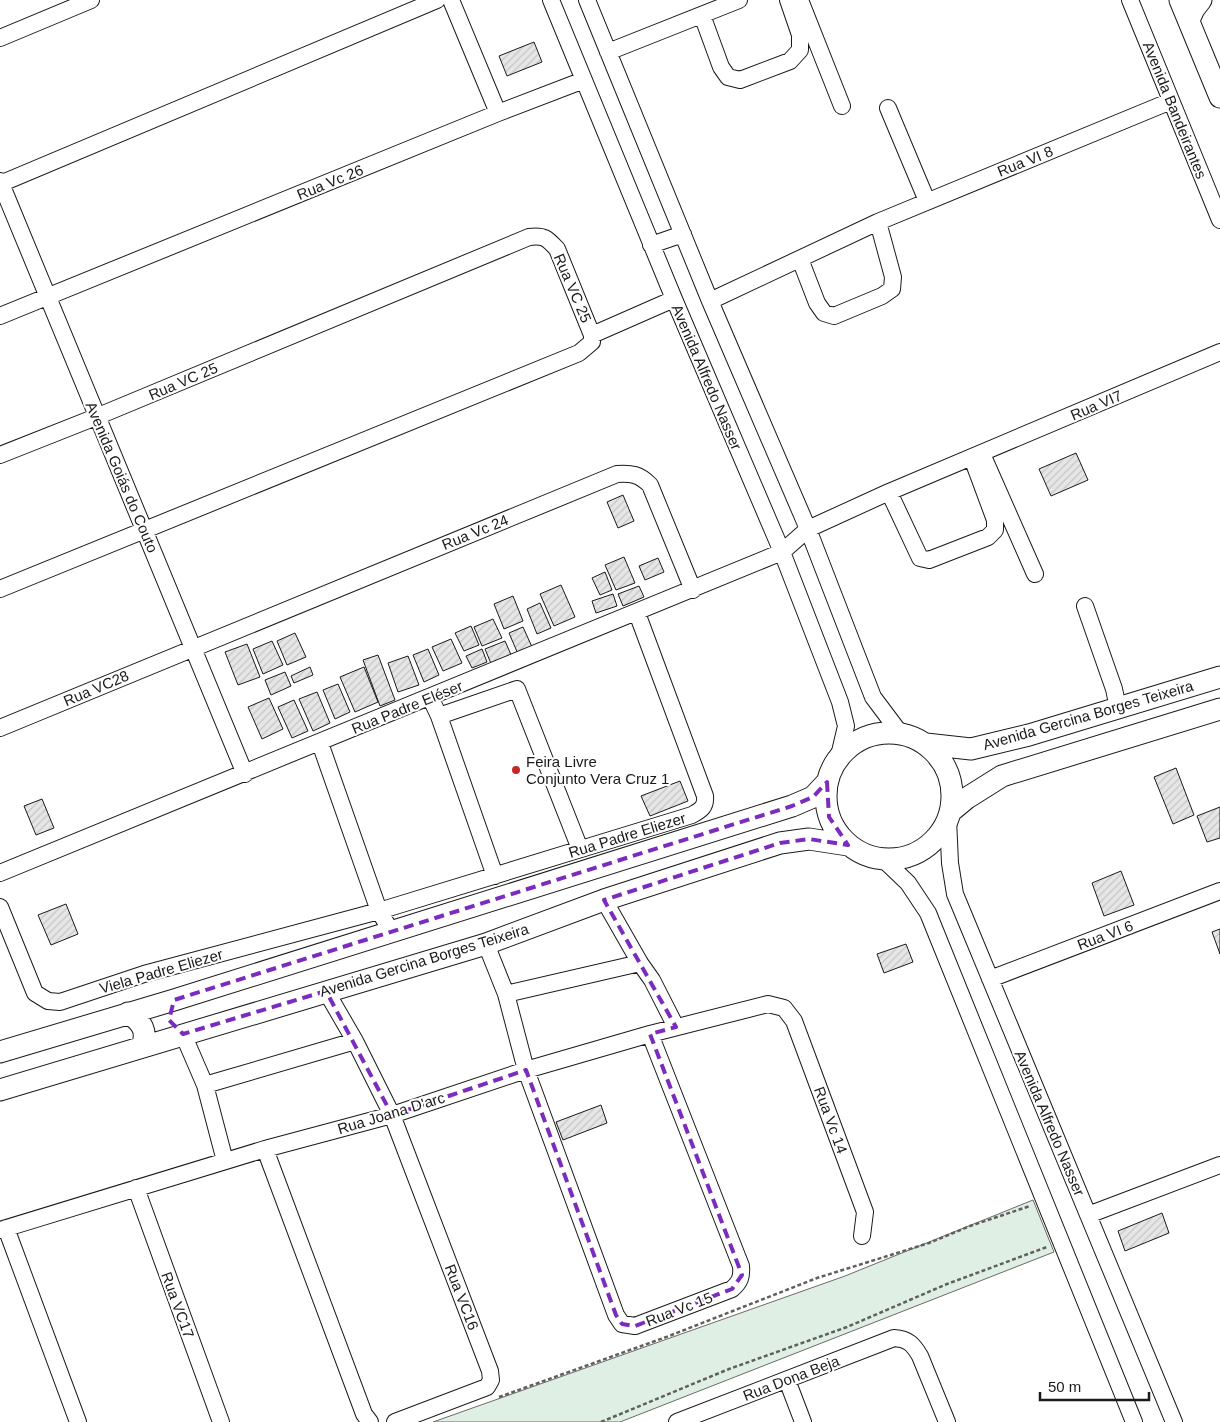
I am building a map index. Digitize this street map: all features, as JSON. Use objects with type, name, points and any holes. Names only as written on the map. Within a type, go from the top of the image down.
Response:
[{"type":"main road","points":[[1180,0],[1220,97]]},
{"type":"main road","points":[[1189,20],[1194,8],[1202,0]]},
{"type":"main road","name":"Avenida Gercina Borges Teixeira","points":[[926,744],[971,748],[1029,735],[1220,677]]},
{"type":"main road","name":"Avenida Gercina Borges Teixeira","points":[[949,815],[967,798],[1002,776],[1220,708]]},
{"type":"main road","points":[[882,733],[900,734],[926,744],[939,758],[948,774],[952,793],[949,815],[938,836],[923,850],[904,858],[884,860],[865,855],[848,845],[837,832],[829,817],[825,800],[826,782],[839,756],[851,745],[866,736],[882,733]]},
{"type":"main road","points":[[0,1052],[174,1000],[792,806],[813,797],[826,782]]},
{"type":"main road","name":"Avenida Gercina Borges Teixeira","points":[[0,1090],[486,944],[604,900],[780,843],[809,839],[848,845]]},
{"type":"main road","points":[[174,1000],[169,1012],[169,1020],[173,1027],[183,1034]]},
{"type":"main road","points":[[128,1013],[136,1018],[143,1028],[145,1038],[142,1047]]},
{"type":"street","points":[[0,38],[91,0]]},
{"type":"street","points":[[0,183],[437,0]]},
{"type":"street","points":[[451,0],[498,113]]},
{"type":"street","name":"Avenida Alfredo Nasser","points":[[551,0],[674,299],[782,552],[840,702],[846,726],[839,756]]},
{"type":"street","points":[[587,0],[710,301],[808,529],[873,697],[900,734]]},
{"type":"street","points":[[608,52],[739,0]]},
{"type":"street","points":[[702,15],[721,67],[728,77],[740,80],[790,61],[800,50],[800,35],[788,0]]},
{"type":"street","points":[[800,0],[842,106]]},
{"type":"street","name":"Avenida Bandeirantes","points":[[1130,0],[1220,220]]},
{"type":"street","name":"Rua Vc 26","points":[[0,316],[498,113],[584,80]]},
{"type":"street","name":"Rua VI 8","points":[[710,301],[878,222],[1171,101]]},
{"type":"street","points":[[888,108],[927,202]]},
{"type":"street","name":"Avenida Goiás do Couto","points":[[0,183],[245,774]]},
{"type":"street","points":[[800,259],[817,303],[824,313],[834,316],[882,296],[892,289],[893,278],[878,222]]},
{"type":"street","points":[[652,245],[683,234]]},
{"type":"street","name":"Rua VC 25","points":[[0,455],[530,237],[539,236],[548,239],[557,249],[592,335],[592,342],[579,353],[0,590]]},
{"type":"street","points":[[592,335],[674,299]]},
{"type":"street","name":"Rua VI7","points":[[808,529],[889,492],[1220,352]]},
{"type":"street","points":[[889,492],[920,558],[929,560],[988,537],[996,530],[995,520],[977,456]]},
{"type":"street","points":[[977,456],[1035,574]]},
{"type":"street","name":"Rua Vc 24","points":[[193,648],[616,474],[631,473],[641,476],[650,485],[693,590]]},
{"type":"street","name":"Rua Padre Eléser","points":[[0,874],[782,552],[808,529]]},
{"type":"street","points":[[1085,606],[1114,689],[1118,708]]},
{"type":"street","name":"Rua Padre Eliezer","points":[[379,911],[692,815],[701,810],[706,804],[705,796],[637,613]]},
{"type":"street","name":"Rua VC28","points":[[0,728],[193,648]]},
{"type":"street","points":[[439,716],[518,689],[580,849]]},
{"type":"street","points":[[430,697],[439,716],[496,876]]},
{"type":"street","points":[[320,743],[379,911],[392,931]]},
{"type":"street","name":"Avenida Alfredo Nasser","points":[[949,815],[950,863],[955,894],[1174,1422]]},
{"type":"street","points":[[884,860],[908,883],[928,914],[1134,1422]]},
{"type":"street","name":"Rua VI 6","points":[[990,979],[1220,891]]},
{"type":"street","points":[[604,900],[640,963],[652,980],[676,1027]]},
{"type":"street","name":"Viela Padre Eliezer","points":[[0,907],[35,993],[48,1001],[60,1002],[144,974],[379,911]]},
{"type":"street","points":[[486,944],[506,994],[526,1070]]},
{"type":"street","points":[[506,994],[640,963]]},
{"type":"street","points":[[326,991],[392,1114]]},
{"type":"street","name":"Rua Joana D'arc","points":[[3,1229],[265,1149],[392,1114],[526,1070],[650,1034],[768,1004],[784,1008]]},
{"type":"street","name":"Rua Vc 14","points":[[784,1008],[794,1021],[865,1212],[862,1236]]},
{"type":"street","points":[[183,1034],[205,1085],[225,1161]]},
{"type":"street","name":"Rua Vc 15","points":[[526,1070],[616,1315],[622,1324],[635,1326],[732,1289],[739,1283],[742,1275],[741,1266],[650,1034]]},
{"type":"street","points":[[205,1085],[355,1042]]},
{"type":"street","name":"Rua VC16","points":[[392,1114],[490,1371],[491,1380],[487,1387],[395,1422]]},
{"type":"street","points":[[265,1149],[364,1414],[370,1422]]},
{"type":"street","points":[[1088,1215],[1220,1165]]},
{"type":"street","name":"Rua VC17","points":[[136,1188],[221,1422]]},
{"type":"street","points":[[3,1229],[78,1422]]},
{"type":"street","name":"Rua Dona Beja","points":[[677,1422],[894,1338],[904,1339],[914,1346],[920,1356],[947,1422]]},
{"type":"street","points":[[787,1380],[803,1422]]},
{"type":"path","points":[[496,1398],[669,1336],[817,1278],[929,1243],[1027,1206],[1032,1208]]},
{"type":"path","points":[[601,1422],[760,1357],[847,1326],[947,1284],[1047,1248],[1047,1244]]},
{"type":"highlighted area","points":[[827,782],[829,817],[848,845],[809,839],[780,843],[604,900],[676,1027],[650,1034],[742,1275],[732,1289],[635,1326],[622,1324],[616,1315],[526,1070],[392,1115],[326,991],[183,1034],[169,1020],[174,1000],[792,806],[813,797]]},
{"type":"green space","points":[[1033,1200],[1054,1252],[620,1422],[433,1422],[845,1276]]},
{"type":"building","points":[[534,42],[542,62],[507,76],[499,56]]},
{"type":"building","points":[[1076,453],[1088,480],[1051,496],[1039,469]]},
{"type":"building","points":[[623,495],[634,521],[618,528],[607,502]]},
{"type":"building","points":[[624,557],[635,583],[616,590],[605,565]]},
{"type":"building","points":[[658,558],[664,572],[645,580],[639,566]]},
{"type":"building","points":[[605,572],[612,590],[600,595],[592,578]]},
{"type":"building","points":[[561,585],[575,617],[554,626],[540,594]]},
{"type":"building","points":[[639,586],[644,597],[623,606],[618,594]]},
{"type":"building","points":[[613,594],[617,606],[596,613],[592,601]]},
{"type":"building","points":[[513,596],[523,621],[504,629],[494,604]]},
{"type":"building","points":[[540,603],[551,628],[537,634],[527,609]]},
{"type":"building","points":[[493,619],[502,638],[482,646],[474,627]]},
{"type":"building","points":[[471,626],[479,645],[464,651],[455,633]]},
{"type":"building","points":[[523,627],[532,647],[518,654],[509,633]]},
{"type":"building","points":[[295,633],[306,657],[287,665],[277,641]]},
{"type":"building","points":[[451,639],[462,663],[443,671],[432,647]]},
{"type":"building","points":[[272,641],[283,665],[263,674],[253,649]]},
{"type":"building","points":[[505,641],[512,657],[492,666],[485,649]]},
{"type":"building","points":[[247,644],[260,677],[238,685],[225,652]]},
{"type":"building","points":[[428,649],[439,675],[424,682],[413,655]]},
{"type":"building","points":[[482,649],[487,662],[472,668],[466,656]]},
{"type":"building","points":[[378,655],[395,700],[380,706],[363,660]]},
{"type":"building","points":[[408,656],[419,685],[398,692],[388,663]]},
{"type":"building","points":[[310,667],[313,675],[294,683],[291,676]]},
{"type":"building","points":[[364,667],[378,702],[355,712],[340,677]]},
{"type":"building","points":[[285,672],[291,686],[271,695],[265,680]]},
{"type":"building","points":[[338,684],[350,712],[335,719],[323,690]]},
{"type":"building","points":[[317,692],[330,723],[313,731],[299,699]]},
{"type":"building","points":[[269,698],[283,729],[262,739],[248,707]]},
{"type":"building","points":[[294,700],[308,731],[292,738],[278,707]]},
{"type":"building","points":[[1176,768],[1194,815],[1173,824],[1154,777]]},
{"type":"building","points":[[680,781],[688,801],[650,816],[641,796]]},
{"type":"building","points":[[42,799],[54,828],[36,835],[24,806]]},
{"type":"building","points":[[1220,807],[1220,838],[1207,842],[1197,816]]},
{"type":"building","points":[[1121,871],[1134,905],[1104,916],[1092,883]]},
{"type":"building","points":[[66,904],[78,934],[51,945],[38,915]]},
{"type":"building","points":[[1220,929],[1220,954],[1212,932]]},
{"type":"building","points":[[906,944],[913,962],[884,973],[877,954]]},
{"type":"building","points":[[601,1105],[607,1123],[563,1140],[556,1122]]},
{"type":"building","points":[[1162,1213],[1169,1233],[1125,1251],[1118,1231]]},
{"type":"place","name":"Feira Livre Conjunto Vera Cruz 1","points":[[516,770]]}]
